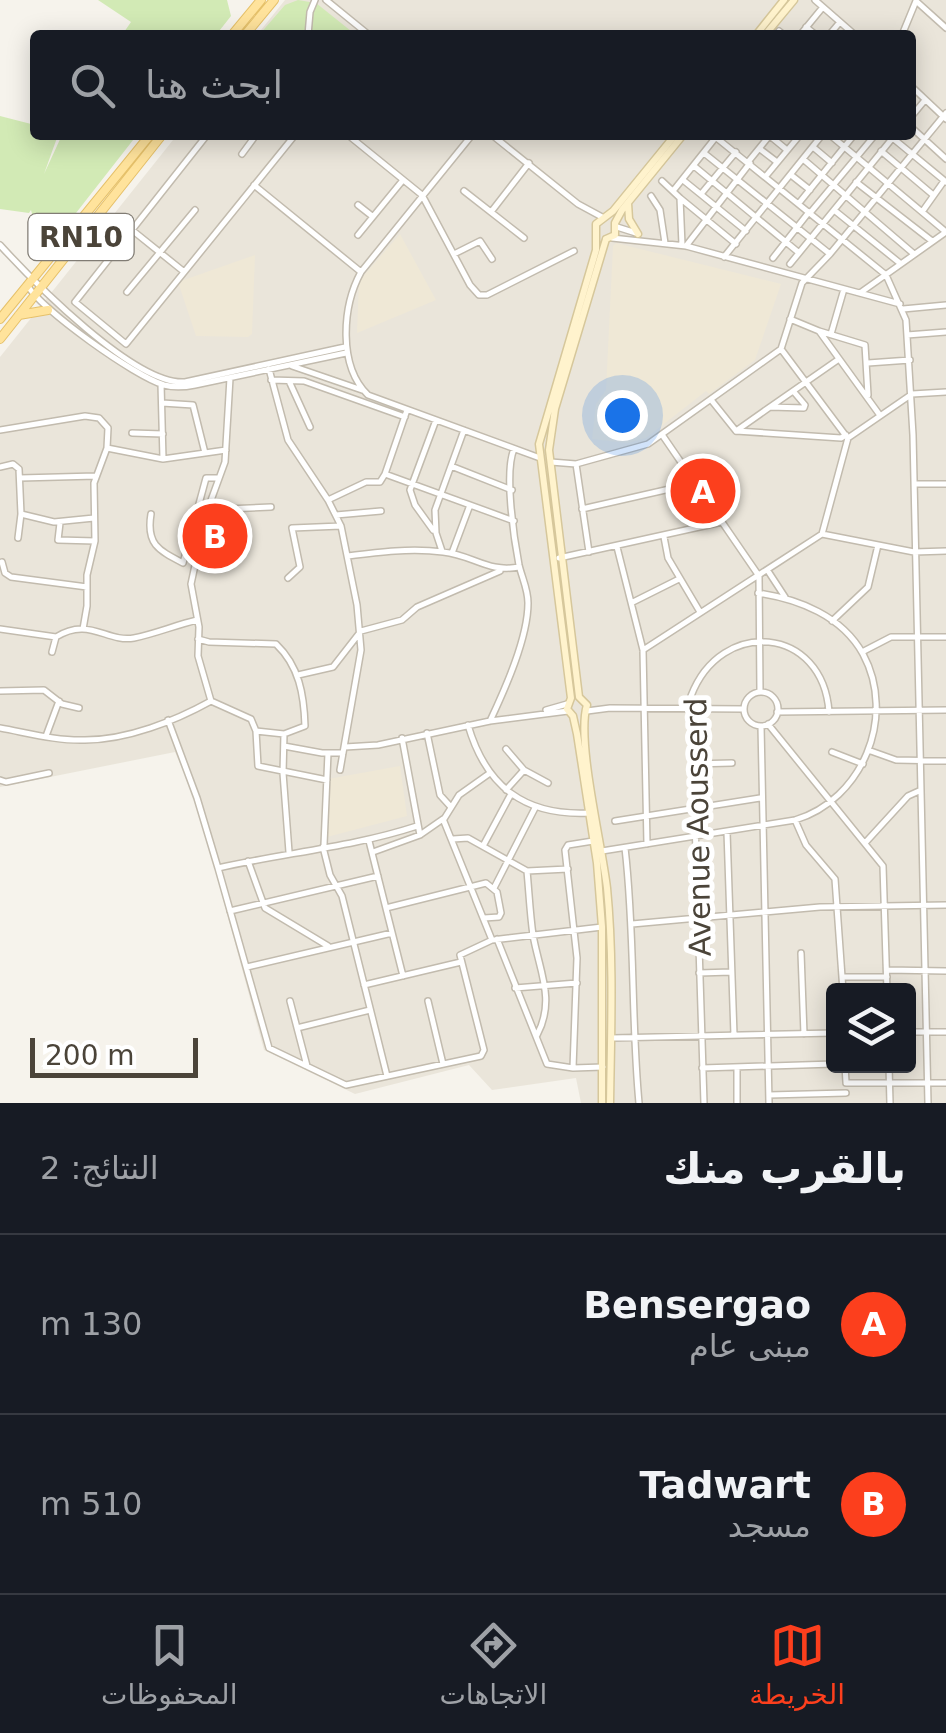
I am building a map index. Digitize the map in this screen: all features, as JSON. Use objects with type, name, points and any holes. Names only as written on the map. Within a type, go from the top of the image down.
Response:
[{"type":"main road","points":[[236,30],[261,0]]},
{"type":"main road","points":[[249,30],[274,0]]},
{"type":"main road","name":"RN10","points":[[0,319],[28,279],[146,140]]},
{"type":"main road","name":"RN10","points":[[0,339],[158,140]]},
{"type":"main road","points":[[20,315],[48,310]]},
{"type":"street","points":[[308,30],[315,0]]},
{"type":"street","points":[[326,0],[363,30]]},
{"type":"street","points":[[760,30],[784,0]]},
{"type":"street","points":[[769,30],[794,0]]},
{"type":"street","points":[[817,0],[849,30]]},
{"type":"street","points":[[904,30],[916,0],[946,28]]},
{"type":"street","points":[[809,30],[806,28],[823,7]]},
{"type":"street","points":[[833,30],[840,22]]},
{"type":"street","points":[[271,380],[304,381],[436,420],[550,462],[576,464],[634,450],[664,436],[781,350],[799,289],[945,116],[916,92]]},
{"type":"street","points":[[916,111],[925,100]]},
{"type":"street","points":[[916,132],[946,159]]},
{"type":"street","points":[[126,344],[75,302],[203,140]]},
{"type":"street","points":[[242,154],[252,140]]},
{"type":"street","points":[[120,353],[290,140]]},
{"type":"street","points":[[354,140],[422,195],[470,285],[483,296],[574,251]]},
{"type":"street","points":[[363,390],[346,350],[352,292],[361,272],[468,140]]},
{"type":"street","points":[[498,140],[578,204],[601,219],[648,239]]},
{"type":"street","points":[[601,219],[614,211],[671,140]]},
{"type":"street","points":[[606,927],[557,559],[539,457],[540,435],[605,238],[629,201],[680,140]]},
{"type":"street","points":[[673,191],[712,140]]},
{"type":"street","points":[[720,140],[886,275],[902,307],[910,360],[915,484],[928,1103]]},
{"type":"street","points":[[684,245],[765,140]]},
{"type":"street","points":[[775,140],[787,150]]},
{"type":"street","points":[[766,176],[795,140]]},
{"type":"street","points":[[724,258],[818,140]]},
{"type":"street","points":[[837,140],[946,232],[860,293]]},
{"type":"street","points":[[799,204],[850,140]]},
{"type":"street","points":[[773,258],[870,140]]},
{"type":"street","points":[[790,264],[889,140]]},
{"type":"street","points":[[896,140],[945,181],[922,212]]},
{"type":"street","points":[[813,147],[832,163]]},
{"type":"street","points":[[759,148],[777,162]]},
{"type":"street","points":[[881,151],[946,204]]},
{"type":"street","points":[[704,152],[830,254]]},
{"type":"street","points":[[692,209],[736,152]]},
{"type":"street","points":[[803,160],[914,254]]},
{"type":"street","points":[[491,212],[529,164]]},
{"type":"street","points":[[694,166],[798,252]]},
{"type":"street","points":[[791,175],[810,190]]},
{"type":"street","points":[[358,235],[403,180]]},
{"type":"street","points":[[683,180],[746,231]]},
{"type":"street","points":[[662,181],[736,244]]},
{"type":"street","points":[[856,182],[932,242]]},
{"type":"street","points":[[254,185],[361,272]]},
{"type":"street","points":[[464,191],[524,238]]},
{"type":"street","points":[[650,196],[660,210],[664,242]]},
{"type":"street","points":[[680,198],[684,245]]},
{"type":"street","points":[[629,201],[630,219],[638,234]]},
{"type":"street","points":[[358,204],[372,216]]},
{"type":"street","points":[[127,292],[195,210]]},
{"type":"street","points":[[834,210],[901,264]]},
{"type":"street","points":[[557,559],[551,426],[605,238],[601,219]]},
{"type":"street","points":[[132,230],[183,271]]},
{"type":"street","points":[[605,238],[684,245],[902,307],[946,305]]},
{"type":"street","points":[[454,254],[480,240],[492,259]]},
{"type":"street","points":[[0,245],[48,310],[162,384],[183,387],[346,350]]},
{"type":"street","points":[[28,279],[43,286],[65,312],[120,353],[163,379],[176,382],[346,350]]},
{"type":"street","points":[[831,334],[844,289]]},
{"type":"street","points":[[790,319],[862,342],[868,398]]},
{"type":"street","points":[[819,331],[880,414]]},
{"type":"street","points":[[907,335],[946,332]]},
{"type":"street","points":[[781,350],[847,437]]},
{"type":"street","points":[[736,431],[839,359]]},
{"type":"street","points":[[866,364],[910,360]]},
{"type":"street","points":[[289,365],[363,390],[406,413]]},
{"type":"street","points":[[269,370],[288,440],[336,515],[348,556],[361,631],[360,664],[340,770]]},
{"type":"street","points":[[211,700],[200,665],[198,619],[191,592],[194,566],[226,450],[230,378]]},
{"type":"street","points":[[289,380],[310,427]]},
{"type":"street","points":[[162,384],[163,458]]},
{"type":"street","points":[[770,407],[804,408],[794,392]]},
{"type":"street","points":[[712,401],[736,431],[847,437],[912,394],[946,392]]},
{"type":"street","points":[[162,403],[193,406],[205,453]]},
{"type":"street","points":[[328,500],[366,482],[380,482],[406,413]]},
{"type":"street","points":[[0,430],[94,416],[108,428],[107,448],[96,476],[95,541],[83,629]]},
{"type":"street","points":[[436,420],[411,496],[436,533]]},
{"type":"street","points":[[442,552],[434,517],[464,430]]},
{"type":"street","points":[[132,433],[163,434]]},
{"type":"street","points":[[664,436],[759,576],[760,692]]},
{"type":"street","points":[[642,650],[822,534],[847,437]]},
{"type":"street","points":[[107,448],[163,458],[226,450]]},
{"type":"street","points":[[490,721],[527,621],[528,600],[519,567],[514,521],[510,462],[514,449]]},
{"type":"street","points":[[576,464],[589,552]]},
{"type":"street","points":[[0,466],[17,466],[21,514],[18,538]]},
{"type":"street","points":[[451,466],[512,490]]},
{"type":"street","points":[[384,474],[514,521]]},
{"type":"street","points":[[20,478],[96,476]]},
{"type":"street","points":[[183,562],[206,478],[219,478]]},
{"type":"street","points":[[582,509],[696,483]]},
{"type":"street","points":[[915,484],[946,484]]},
{"type":"street","points":[[452,553],[470,505]]},
{"type":"street","points":[[209,506],[271,507]]},
{"type":"street","points":[[336,515],[381,510]]},
{"type":"street","points":[[21,514],[60,522],[94,518]]},
{"type":"street","points":[[152,514],[148,532],[151,540],[194,566]]},
{"type":"street","points":[[60,522],[58,540],[95,541]]},
{"type":"street","points":[[557,559],[722,522]]},
{"type":"street","points":[[288,578],[300,566],[292,528],[341,526]]},
{"type":"street","points":[[822,534],[914,552],[946,551]]},
{"type":"street","points":[[664,538],[668,558],[700,612]]},
{"type":"street","points":[[832,621],[868,587],[878,544]]},
{"type":"street","points":[[617,547],[642,650],[648,844]]},
{"type":"street","points":[[348,556],[442,552],[500,570]]},
{"type":"street","points":[[2,562],[10,577],[88,587]]},
{"type":"street","points":[[298,675],[333,668],[361,631],[402,620],[417,607],[500,570],[519,567]]},
{"type":"street","points":[[768,570],[785,598]]},
{"type":"street","points":[[632,602],[679,578]]},
{"type":"street","points":[[602,851],[795,820],[832,802],[863,764],[876,712],[872,680],[862,652],[815,609],[758,593]]},
{"type":"street","points":[[0,629],[56,638],[70,630],[83,629],[131,638],[198,619]]},
{"type":"street","points":[[862,652],[891,637],[946,637]]},
{"type":"street","points":[[52,652],[56,638]]},
{"type":"street","points":[[198,639],[276,644],[288,656],[298,675],[305,726],[284,734],[256,731]]},
{"type":"street","points":[[758,640],[785,646],[808,660],[824,682],[830,712]]},
{"type":"street","name":"Avenue Aousserd","points":[[704,1103],[690,710],[696,682],[716,657],[758,640]]},
{"type":"street","points":[[0,691],[38,688],[48,691],[58,702],[79,708]]},
{"type":"street","points":[[777,712],[771,696],[760,692],[750,696],[744,709],[747,719],[764,725],[883,866],[887,983]]},
{"type":"street","points":[[0,728],[46,736],[103,739],[168,720],[211,700],[248,716],[256,731],[257,765],[327,780]]},
{"type":"street","points":[[46,736],[58,702]]},
{"type":"street","points":[[576,707],[602,851],[610,1103]]},
{"type":"street","points":[[284,746],[328,754],[427,732],[576,707],[744,709]]},
{"type":"street","points":[[846,1093],[769,1099],[761,798],[764,725],[777,712],[946,710]]},
{"type":"street","points":[[168,720],[197,798],[269,1048],[307,1068],[346,1085],[481,1056],[484,1050],[460,962],[462,953],[495,940],[606,927]]},
{"type":"street","points":[[468,725],[490,773],[508,792],[535,808],[565,814],[589,813]]},
{"type":"street","points":[[427,732],[440,795],[450,806]]},
{"type":"street","points":[[284,734],[289,852]]},
{"type":"street","points":[[402,738],[420,836]]},
{"type":"street","points":[[506,749],[524,770],[548,782]]},
{"type":"street","points":[[868,750],[896,760],[946,760]]},
{"type":"street","points":[[832,752],[863,764]]},
{"type":"street","points":[[328,754],[323,847],[334,885],[342,896],[388,1076]]},
{"type":"street","points":[[692,764],[732,763]]},
{"type":"street","points":[[483,846],[508,792],[524,770]]},
{"type":"street","points":[[0,780],[49,773]]},
{"type":"street","points":[[372,852],[420,836],[444,820],[459,795],[490,773]]},
{"type":"street","points":[[865,844],[908,796],[919,791]]},
{"type":"street","points":[[615,821],[761,798]]},
{"type":"street","points":[[494,888],[535,808]]},
{"type":"street","points":[[444,820],[547,1064],[573,1068],[603,1066]]},
{"type":"street","points":[[795,820],[806,845],[832,873],[843,983]]},
{"type":"street","points":[[218,868],[289,852],[369,841],[418,826]]},
{"type":"street","points":[[726,832],[734,1035]]},
{"type":"street","points":[[452,840],[468,838],[527,871],[568,869]]},
{"type":"street","points":[[369,841],[404,976]]},
{"type":"street","points":[[573,1068],[577,983],[566,848],[593,841]]},
{"type":"street","points":[[625,848],[639,1103]]},
{"type":"street","points":[[248,861],[261,903],[330,948]]},
{"type":"street","points":[[527,871],[533,934],[546,984],[546,1014],[536,1037]]},
{"type":"street","points":[[230,911],[378,876]]},
{"type":"street","points":[[386,908],[486,882],[494,888],[502,912],[499,917],[484,918]]},
{"type":"street","points":[[632,924],[764,910],[946,905]]},
{"type":"street","points":[[247,968],[392,933]]},
{"type":"street","points":[[801,953],[804,1034]]},
{"type":"street","points":[[364,985],[460,962]]},
{"type":"street","points":[[843,978],[946,971]]},
{"type":"street","points":[[699,973],[732,972]]},
{"type":"street","points":[[516,988],[577,983]]},
{"type":"street","points":[[290,1001],[307,1068]]},
{"type":"street","points":[[428,1001],[443,1064]]},
{"type":"street","points":[[297,1028],[370,1010]]},
{"type":"street","points":[[916,1032],[946,1032]]},
{"type":"street","points":[[607,1038],[826,1033]]},
{"type":"street","points":[[602,1103],[607,1038]]},
{"type":"street","points":[[702,1068],[826,1064]]},
{"type":"street","points":[[737,1067],[737,1103]]},
{"type":"street","points":[[845,1073],[846,1103]]},
{"type":"street","points":[[889,1073],[890,1103]]},
{"type":"street","points":[[846,1083],[946,1083]]},
{"type":"shaded area","points":[[285,0],[946,0],[946,1103],[581,1103],[576,1078],[492,1090],[469,1065],[355,1094],[264,1050],[197,803],[175,752],[0,787],[0,357],[173,140],[916,140],[916,30],[261,30]]},
{"type":"shaded area","points":[[400,234],[436,300],[357,333],[359,281]]},
{"type":"shaded area","points":[[616,243],[781,284],[755,360],[709,394],[706,391],[646,438],[627,443],[592,439],[596,404],[606,390]]},
{"type":"shaded area","points":[[255,255],[252,334],[196,336],[178,282]]},
{"type":"shaded area","points":[[400,766],[407,816],[327,837],[328,779]]},
{"type":"green space","points":[[98,0],[227,0],[231,16],[220,30],[125,30],[131,22]]},
{"type":"green space","points":[[298,0],[316,3],[350,30],[263,30],[285,5]]},
{"type":"green space","points":[[0,116],[30,124],[30,140],[56,140],[44,174],[60,140],[133,140],[51,245],[36,229],[31,210],[29,213],[0,209]]},
{"type":"place","name":"Bensergao","points":[[703,491]]},
{"type":"place","name":"Tadwart","points":[[215,536]]}]
